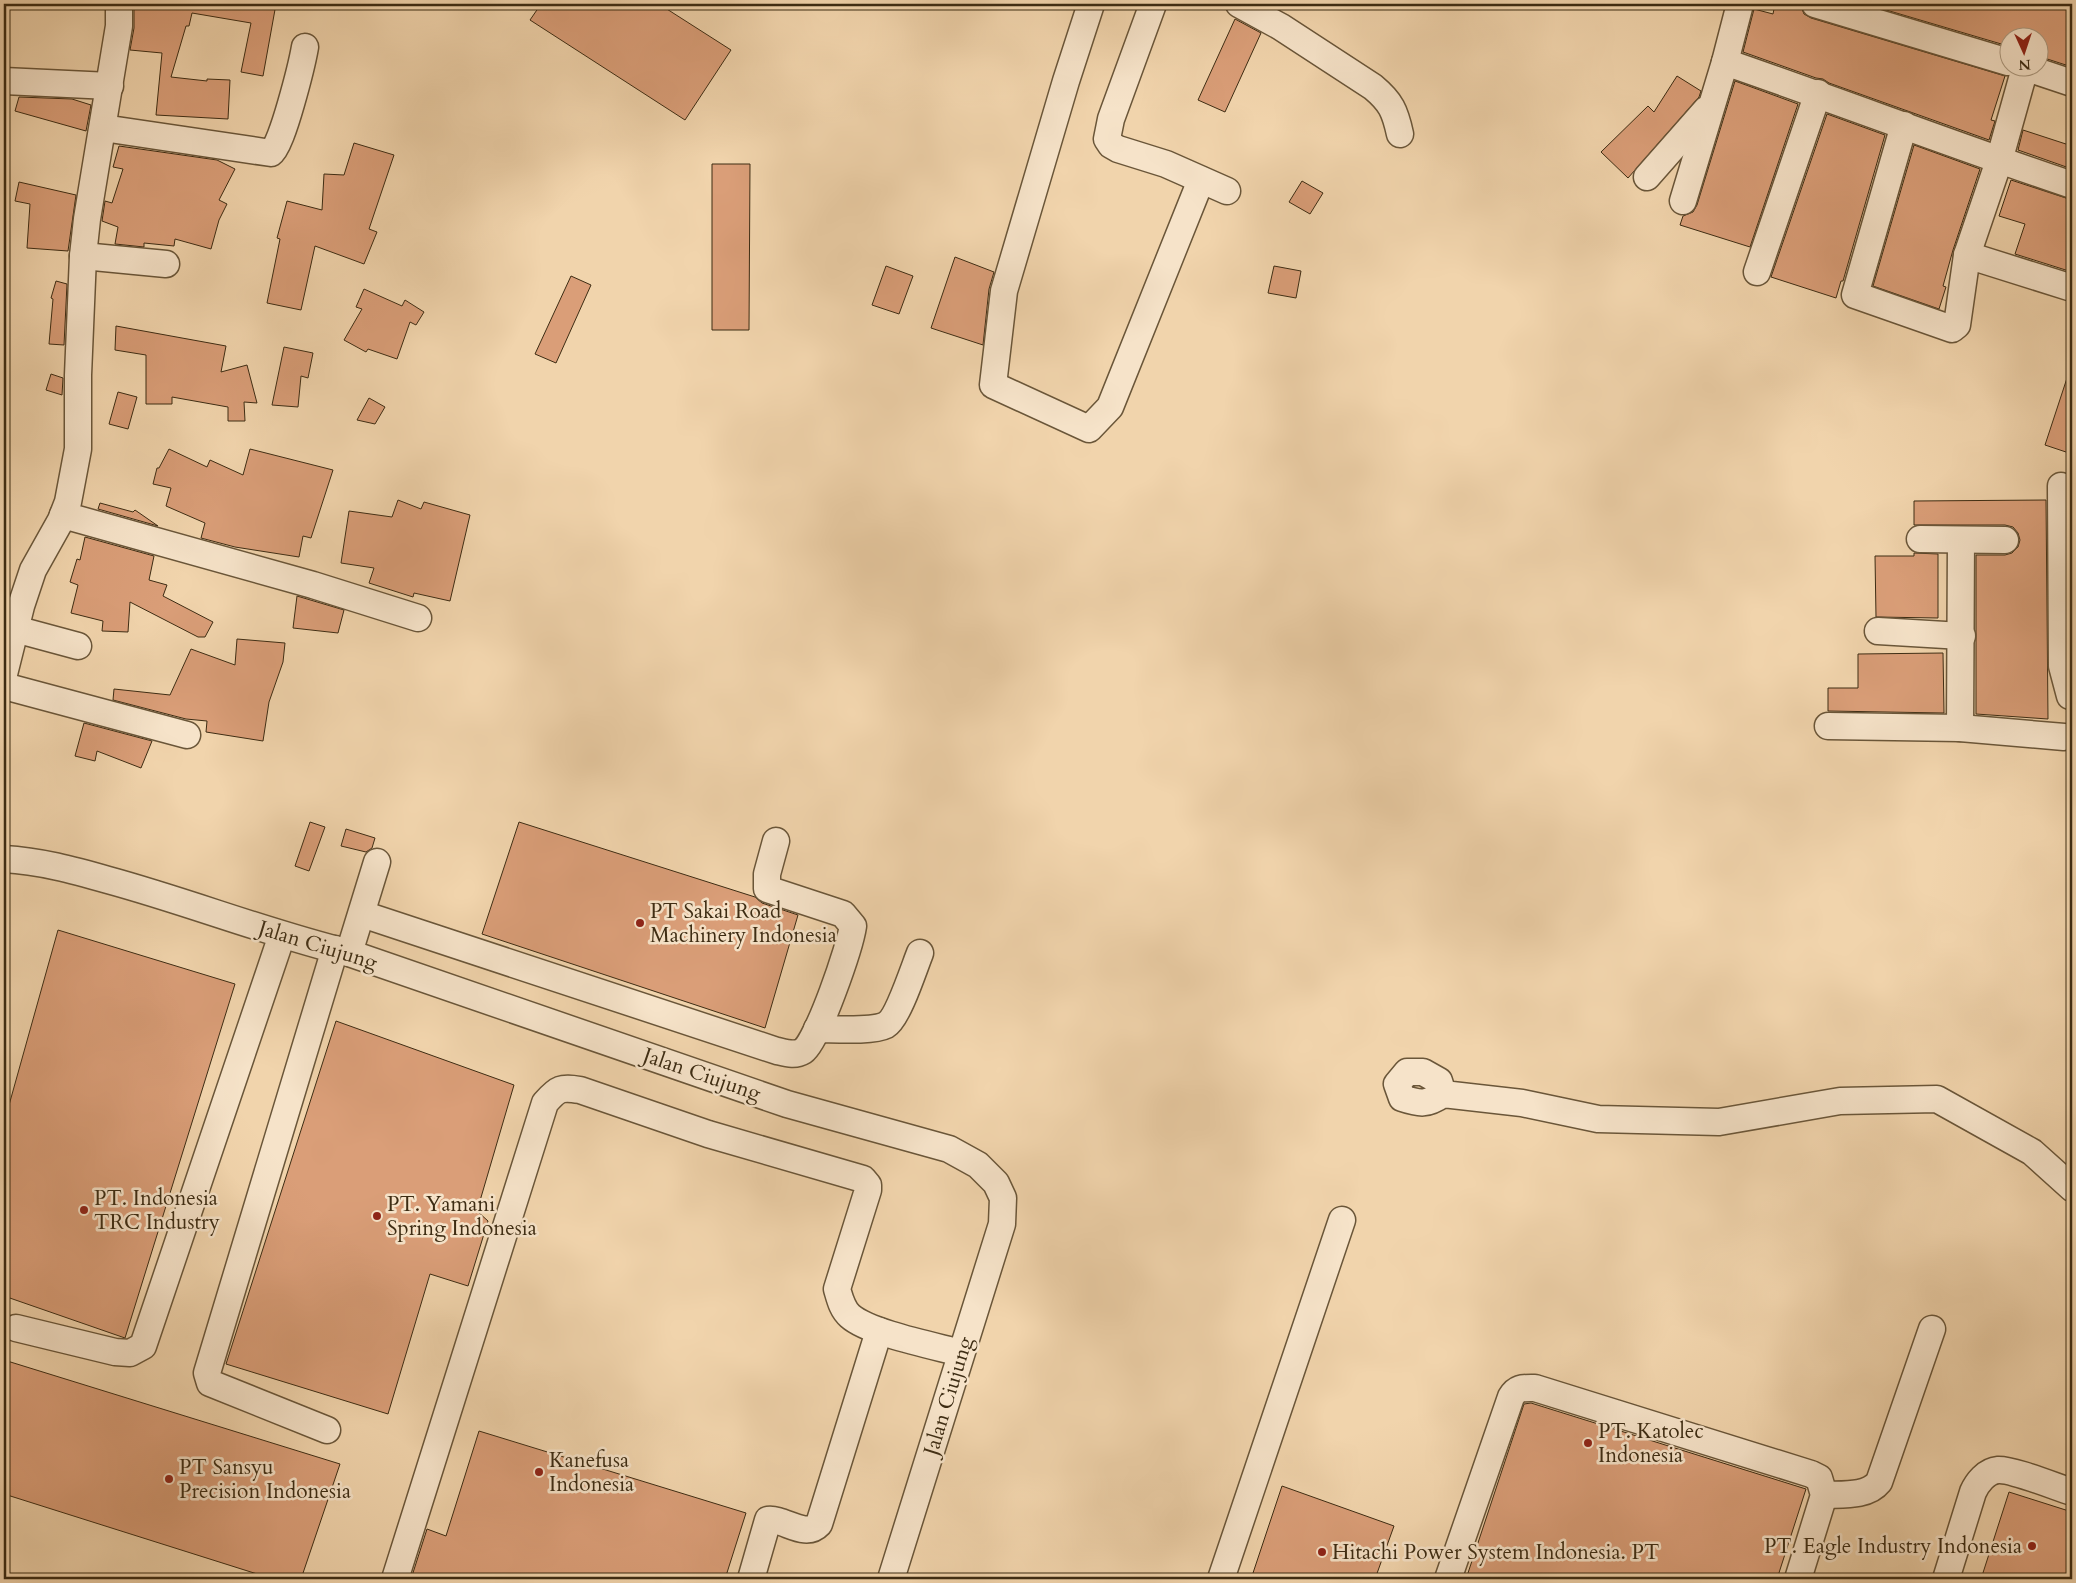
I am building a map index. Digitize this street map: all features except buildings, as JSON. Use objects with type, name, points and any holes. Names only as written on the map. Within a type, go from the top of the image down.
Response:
[{"type":"street","points":[[4,674],[33,570],[63,515],[68,502],[78,450],[78,375],[83,256],[87,219],[119,26],[119,4]]},
{"type":"street","points":[[1090,4],[1004,291],[992,385],[1089,429],[1110,407],[1201,180]]},
{"type":"street","points":[[1153,4],[1111,119],[1107,138],[1111,145],[1118,149],[1166,164],[1227,192]]},
{"type":"street","points":[[1239,4],[1289,32],[1387,98],[1394,110],[1400,134]]},
{"type":"street","points":[[1683,202],[1725,62],[1740,4]]},
{"type":"street","points":[[1815,4],[1998,59]]},
{"type":"street","points":[[103,128],[270,153],[275,149],[282,130],[305,47]]},
{"type":"street","points":[[1725,62],[1818,93],[1999,161],[2072,185]]},
{"type":"street","points":[[2048,75],[2072,83]]},
{"type":"street","points":[[1904,125],[1855,295],[1952,329],[1957,325],[1967,255],[1999,161],[2023,78]]},
{"type":"street","points":[[4,81],[110,86]]},
{"type":"street","points":[[1757,272],[1818,93]]},
{"type":"street","points":[[1647,177],[1711,105]]},
{"type":"street","points":[[1967,255],[2072,288]]},
{"type":"street","points":[[83,256],[166,264]]},
{"type":"street","points":[[1828,726],[1960,728],[2068,738],[2071,693],[2062,666],[2061,486]]},
{"type":"street","points":[[63,515],[313,585],[418,618]]},
{"type":"street","points":[[1920,540],[2005,540]]},
{"type":"street","points":[[1960,728],[1962,540]]},
{"type":"street","points":[[15,629],[78,646]]},
{"type":"street","points":[[1878,631],[1962,636]]},
{"type":"street","points":[[4,686],[187,735]]},
{"type":"street","points":[[362,914],[777,1051],[792,1054],[803,1051],[810,1043],[817,1029],[852,936],[853,926],[842,914],[767,889],[767,874],[776,841]]},
{"type":"street","name":"Jalan Ciujung","points":[[4,859],[30,861],[55,866],[163,895],[282,935],[342,951],[787,1104],[949,1149],[978,1165],[996,1183],[1003,1198],[1002,1224],[891,1579]]},
{"type":"street","points":[[327,1430],[210,1383],[207,1373],[342,951],[362,914],[376,862]]},
{"type":"street","points":[[16,1328],[115,1352],[130,1353],[143,1346],[282,935]]},
{"type":"street","points":[[817,1029],[856,1030],[885,1025],[894,1017],[920,953]]},
{"type":"street","points":[[395,1579],[545,1103],[556,1090],[565,1088],[580,1090],[708,1134],[863,1179],[868,1185],[868,1190],[836,1289],[842,1306],[851,1317],[880,1331],[961,1353]]},
{"type":"street","points":[[1443,1094],[1522,1103],[1598,1119],[1719,1122],[1840,1101],[1937,1098],[2032,1152],[2072,1188]]},
{"type":"street","points":[[1221,1579],[1342,1220]]},
{"type":"street","points":[[1824,1495],[1873,1490],[1879,1482],[1932,1329]]},
{"type":"street","points":[[752,1579],[768,1520],[774,1520],[805,1530],[811,1530],[819,1524],[880,1331]]},
{"type":"street","points":[[1448,1579],[1511,1397],[1515,1390],[1521,1388],[1535,1388],[1819,1478],[1824,1495],[1798,1579]]},
{"type":"street","points":[[1946,1579],[1976,1484],[1988,1473],[1997,1470],[2010,1472],[2072,1492]]},
{"type":"place","name":"PT Sakai Road Machinery Indonesia","points":[[640,923]]},
{"type":"place","name":"PT. Indonesia TRC Industry","points":[[84,1210]]},
{"type":"place","name":"PT. Yamani Spring Indonesia","points":[[377,1216]]},
{"type":"place","name":"PT. Katolec Indonesia","points":[[1588,1443]]},
{"type":"place","name":"Kanefusa Indonesia","points":[[539,1472]]},
{"type":"place","name":"PT Sansyu Precision Indonesia","points":[[169,1479]]},
{"type":"place","name":"PT. Eagle Industry Indonesia","points":[[2032,1546]]},
{"type":"place","name":"Hitachi Power System Indonesia. PT","points":[[1322,1552]]}]
